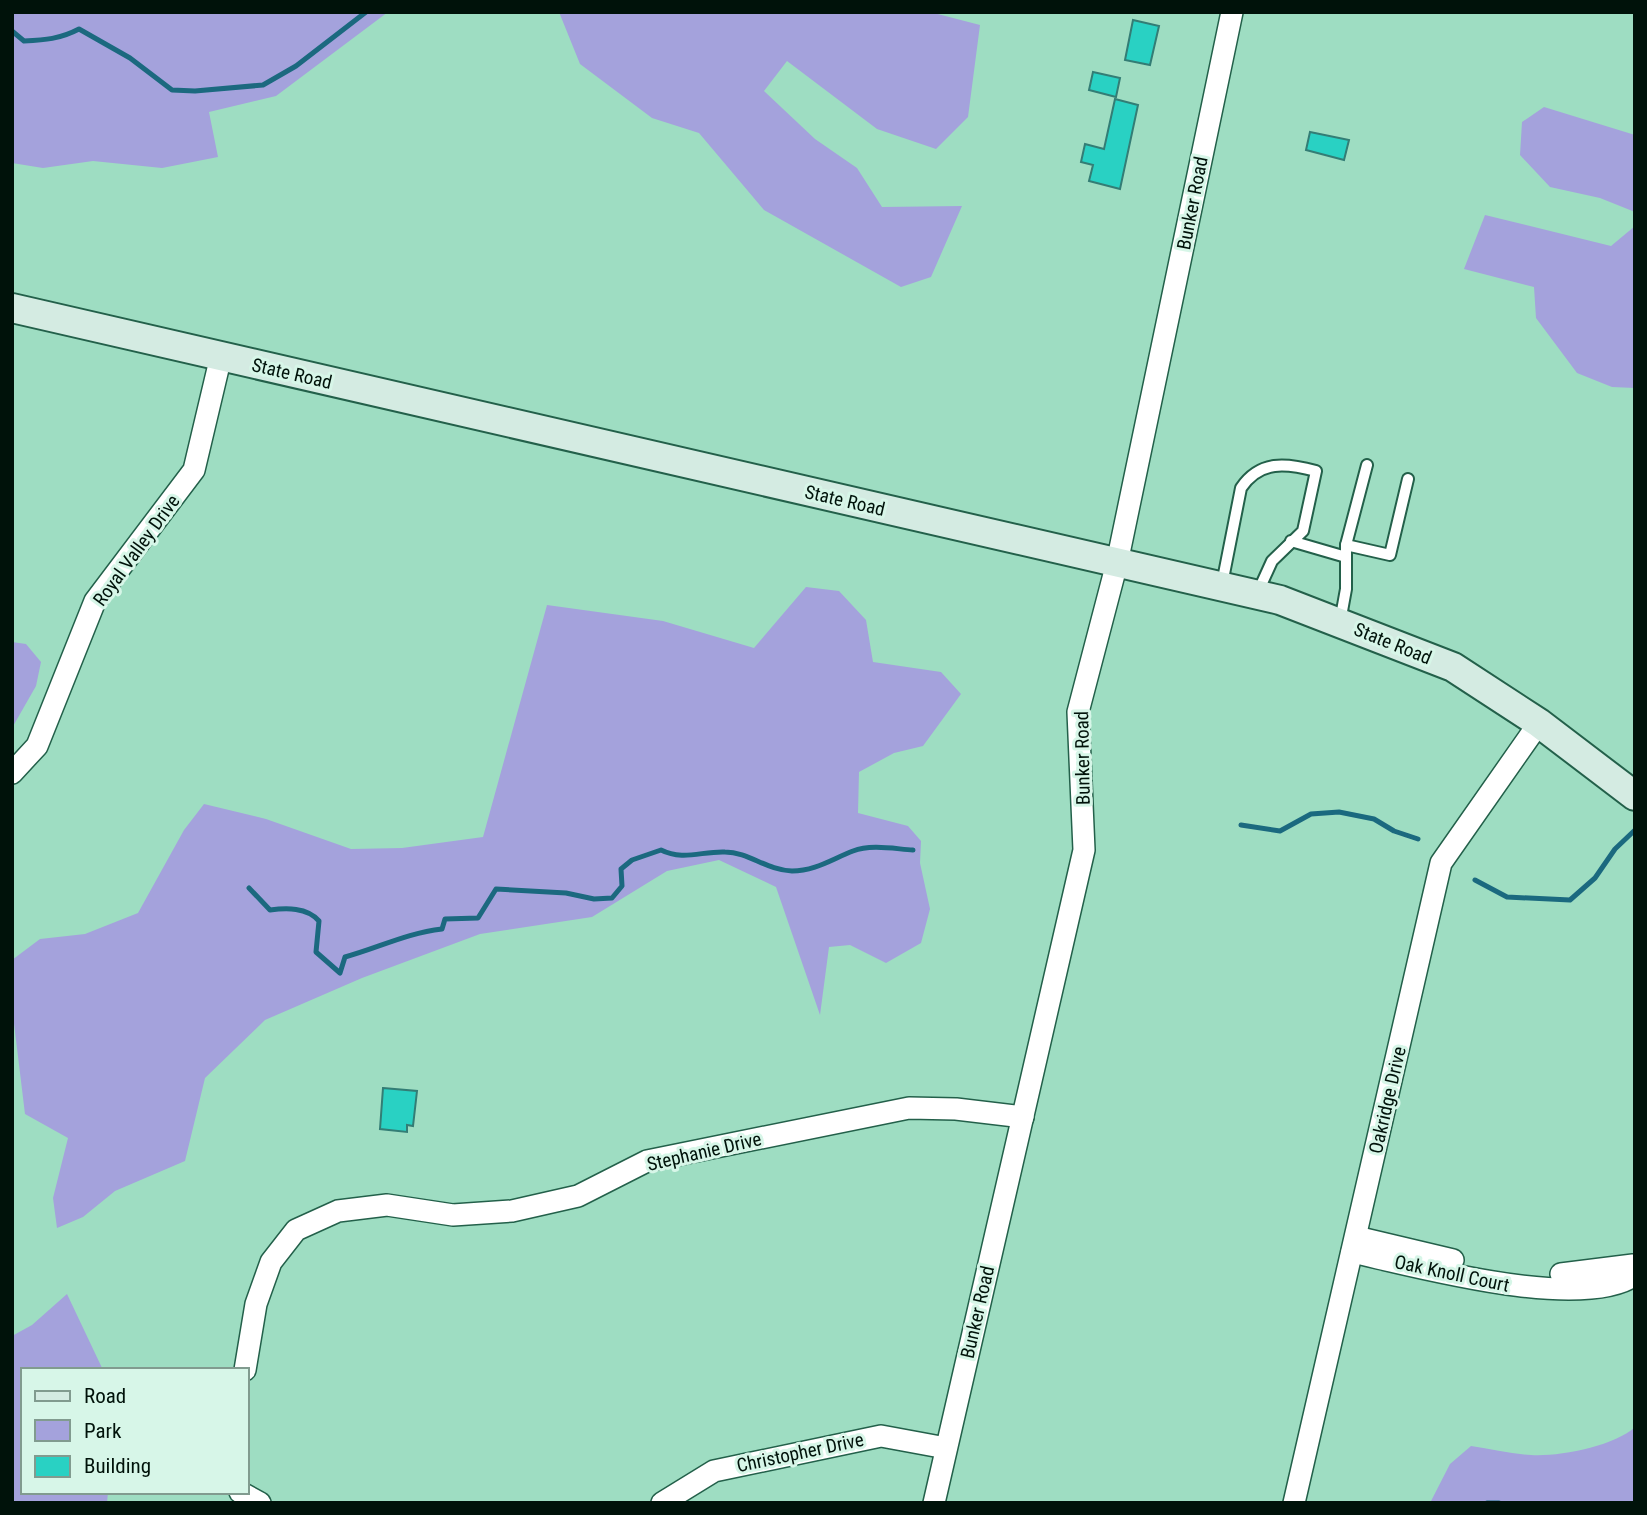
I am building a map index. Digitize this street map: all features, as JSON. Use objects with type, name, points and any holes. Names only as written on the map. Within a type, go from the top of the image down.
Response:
[{"type":"main road","name":"State Road","points":[[12,307],[1256,595],[1340,622],[1453,667],[1539,723],[1635,796]]},
{"type":"street","name":"Bunker Road","points":[[934,1503],[1084,850],[1078,712],[1117,564],[1231,12]]},
{"type":"street","name":"Royal Valley Drive","points":[[12,773],[37,746],[96,601],[194,470],[221,356]]},
{"type":"street","name":"Oakridge Drive","points":[[1294,1503],[1441,863],[1539,723]]},
{"type":"street","name":"Stephanie Drive","points":[[245,1368],[256,1304],[271,1262],[296,1230],[338,1212],[387,1205],[453,1215],[512,1211],[578,1196],[647,1161],[909,1108],[956,1109],[1023,1117]]},
{"type":"street","name":"Oak Knoll Court","points":[[1354,1245],[1529,1275],[1614,1270],[1635,1265]]},
{"type":"street","name":"Oak Knoll Court","points":[[1354,1245],[1507,1286],[1603,1286],[1635,1275]]},
{"type":"street","name":"Christopher Drive","points":[[662,1503],[714,1471],[881,1436],[946,1448]]},
{"type":"street","points":[[244,1494],[260,1503]]},
{"type":"lane","points":[[1221,587],[1241,488],[1250,475],[1273,464],[1294,465],[1316,471],[1303,531],[1272,561],[1256,595]]},
{"type":"lane","points":[[1340,622],[1346,589],[1346,545],[1367,465]]},
{"type":"lane","points":[[1346,545],[1390,555],[1408,479]]},
{"type":"lane","points":[[1291,541],[1346,557]]},
{"type":"green space","points":[[12,12],[388,12],[276,96],[209,112],[218,157],[162,168],[93,161],[43,168],[12,163]]},
{"type":"green space","points":[[559,12],[930,12],[980,25],[968,117],[936,149],[877,129],[787,61],[764,91],[815,139],[857,168],[882,207],[962,206],[931,277],[901,287],[764,210],[699,133],[652,118],[580,64]]},
{"type":"green space","points":[[1544,107],[1635,135],[1635,212],[1600,198],[1550,187],[1520,155],[1522,122]]},
{"type":"green space","points":[[1485,215],[1611,246],[1635,226],[1635,388],[1612,387],[1577,373],[1536,318],[1534,287],[1464,269]]},
{"type":"green space","points":[[806,587],[839,591],[866,620],[873,662],[941,672],[961,694],[923,746],[894,753],[859,772],[858,813],[908,826],[921,841],[920,863],[930,909],[921,943],[886,963],[850,945],[829,947],[820,1015],[776,887],[719,860],[667,871],[592,917],[480,934],[362,978],[265,1020],[205,1078],[185,1161],[115,1191],[83,1217],[57,1228],[53,1198],[68,1138],[25,1114],[12,1007],[12,960],[40,939],[85,934],[138,913],[184,830],[204,804],[266,819],[351,849],[402,848],[483,837],[547,605],[663,621],[754,648]]},
{"type":"green space","points":[[12,642],[26,644],[41,662],[36,686],[12,728]]},
{"type":"green space","points":[[67,1294],[102,1368],[21,1368],[21,1494],[108,1494],[107,1503],[12,1503],[12,1336],[32,1325]]},
{"type":"green space","points":[[1635,1427],[1635,1503],[1430,1503],[1450,1464],[1471,1446],[1524,1454],[1556,1454],[1600,1445],[1626,1434]]},
{"type":"building","points":[[1133,20],[1159,26],[1150,65],[1125,60]]},
{"type":"building","points":[[1093,72],[1120,78],[1116,97],[1089,90]]},
{"type":"building","points":[[1115,99],[1138,105],[1120,189],[1089,181],[1093,165],[1081,162],[1085,144],[1104,149]]},
{"type":"building","points":[[1310,132],[1349,140],[1344,160],[1306,150]]},
{"type":"building","points":[[383,1088],[417,1091],[413,1126],[407,1125],[407,1132],[380,1129]]},
{"type":"waterway","points":[[12,31],[24,41],[52,38],[79,29],[130,58],[172,90],[195,91],[263,85],[296,66],[366,12]]},
{"type":"waterway","points":[[1241,825],[1280,831],[1311,814],[1339,812],[1374,819],[1394,831],[1418,839]]},
{"type":"waterway","points":[[1475,880],[1507,897],[1570,900],[1595,878],[1615,849],[1635,830]]},
{"type":"waterway","points":[[249,888],[270,910],[296,910],[314,916],[319,921],[316,952],[340,973],[345,957],[405,937],[442,929],[445,919],[478,918],[496,889],[566,893],[594,899],[612,898],[622,886],[621,869],[632,860],[661,850],[677,855],[734,853],[774,868],[792,871],[816,867],[860,849],[913,850]]},
{"type":"waterway","points":[[1487,1503],[1499,1503]]}]
